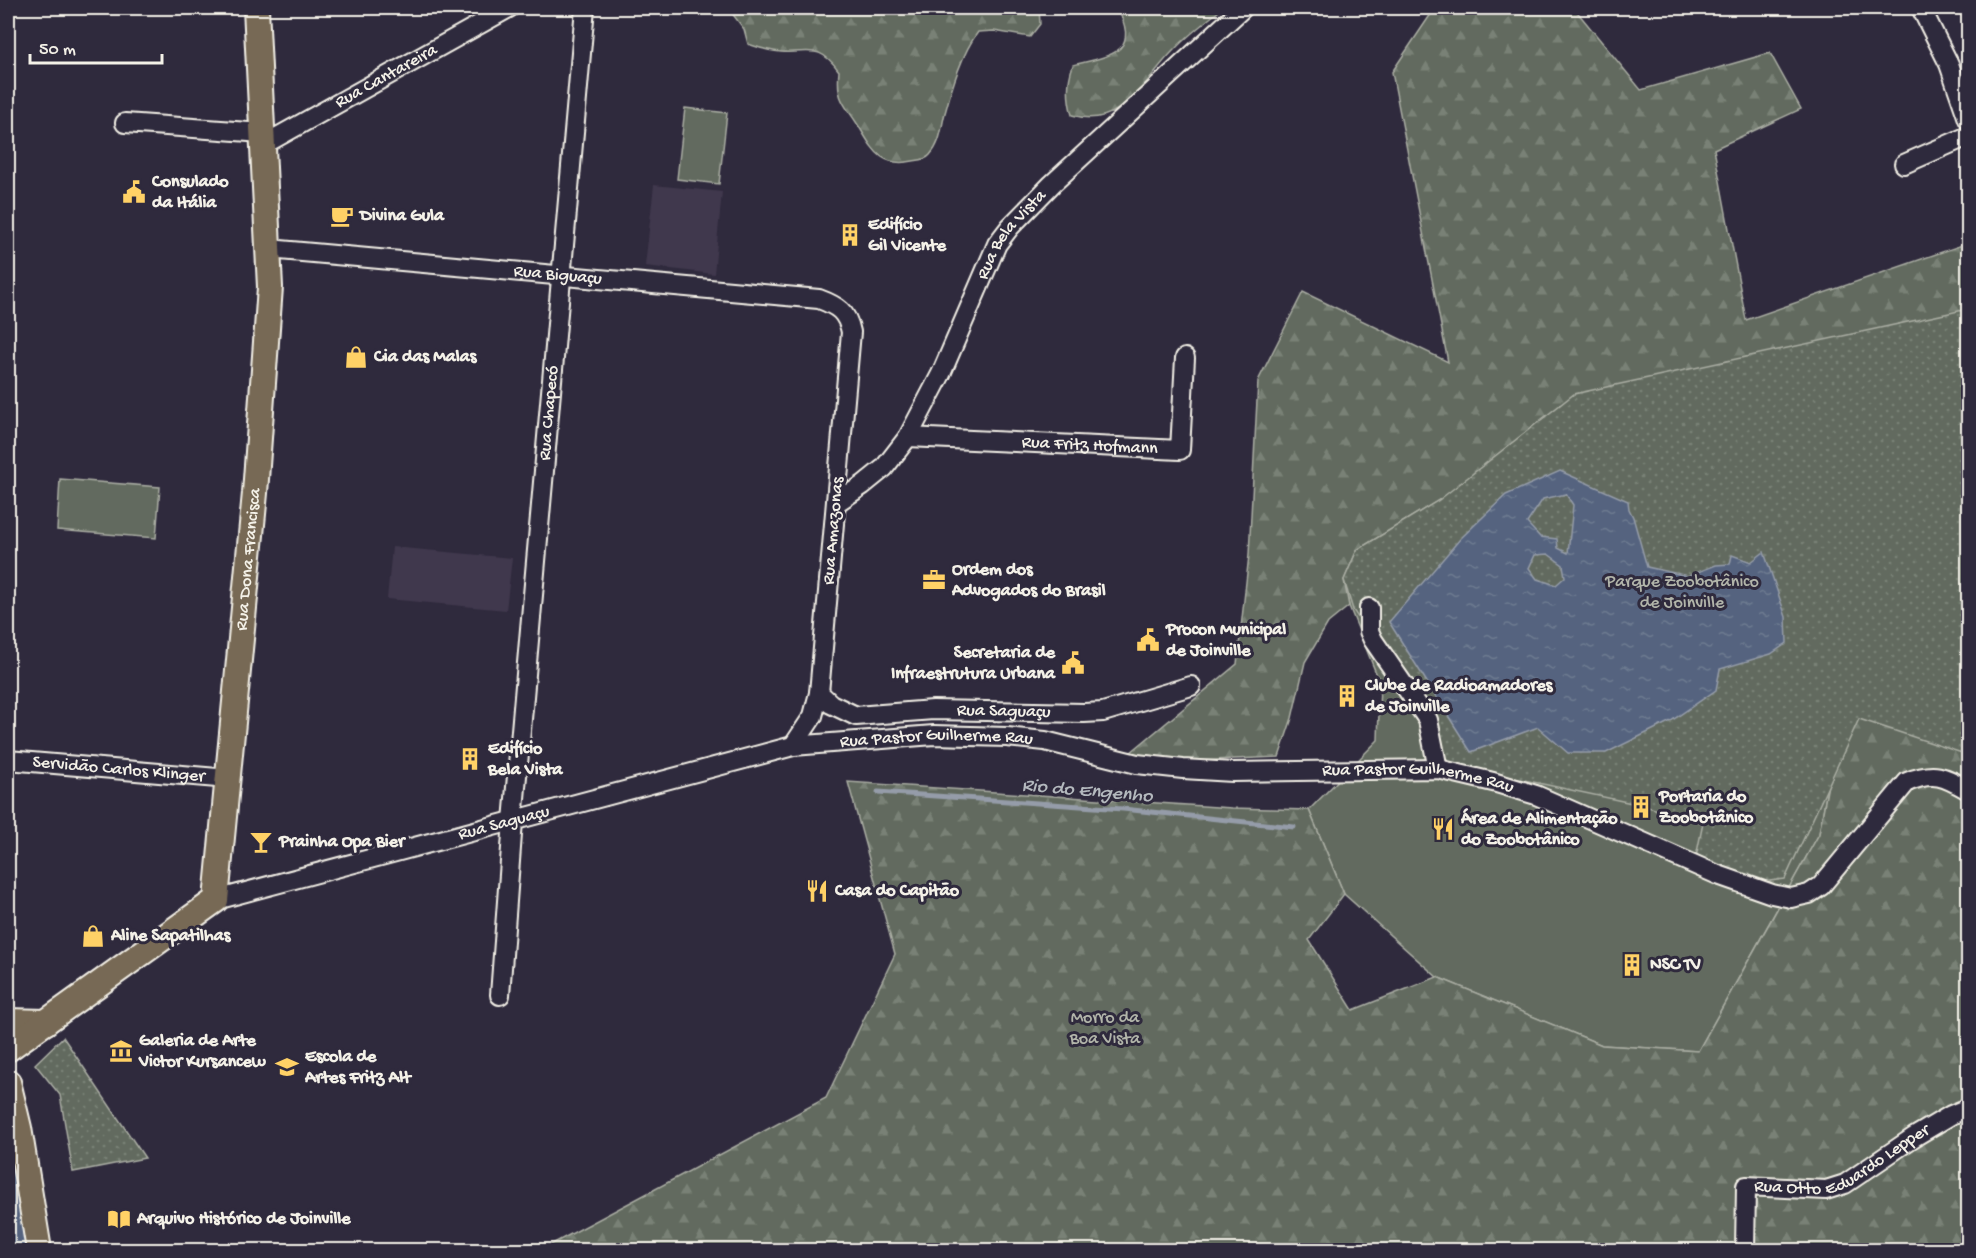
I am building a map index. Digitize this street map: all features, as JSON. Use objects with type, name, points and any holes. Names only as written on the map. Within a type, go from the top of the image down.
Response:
[{"type":"main road","name":"Rua Dona Francisca","points":[[216,900],[260,433],[270,287],[256,8]]},
{"type":"main road","points":[[8,1049],[216,900]]},
{"type":"main road","points":[[8,1021],[46,1022]]},
{"type":"main road","points":[[8,1082],[19,1128],[39,1251]]},
{"type":"street","name":"Rua Cantareira","points":[[263,139],[509,8]]},
{"type":"street","name":"Rua Chapecó","points":[[500,995],[513,821],[585,8]]},
{"type":"street","name":"Rua Bela Vista","points":[[836,503],[884,468],[908,437],[941,374],[998,243],[1010,227],[1052,184],[1243,8]]},
{"type":"street","points":[[1921,8],[1949,64],[1968,119]]},
{"type":"street","points":[[125,123],[263,139]]},
{"type":"street","points":[[1904,164],[1968,136]]},
{"type":"street","name":"Rua Biguaçu","points":[[269,249],[819,299],[843,310]]},
{"type":"street","name":"Rua Amazonas","points":[[793,746],[806,730],[813,716],[819,693],[851,332],[843,310]]},
{"type":"street","name":"Rua Fritz Hofmann","points":[[908,437],[1180,450],[1185,358]]},
{"type":"street","points":[[1369,608],[1369,631],[1373,640],[1428,720],[1438,769]]},
{"type":"street","name":"Rua Saguaçu","points":[[819,693],[844,712],[856,716],[933,710],[1103,712],[1191,686]]},
{"type":"street","points":[[969,736],[980,725],[987,710]]},
{"type":"street","points":[[987,710],[995,725],[1007,737]]},
{"type":"street","points":[[873,716],[876,738]]},
{"type":"street","name":"Rua Pastor Guilherme Rau","points":[[793,746],[934,735],[1007,737],[1044,741],[1137,764],[1183,769],[1233,772],[1438,769],[1536,795],[1718,875],[1772,894],[1791,898],[1809,894],[1821,886],[1907,782],[1923,776],[1937,775],[1968,789]]},
{"type":"street","name":"Rua Saguaçu","points":[[216,900],[793,746]]},
{"type":"street","name":"Servidão Carlos Klinger","points":[[8,760],[229,779]]},
{"type":"street","name":"Rua Otto Eduardo Lepper","points":[[1745,1251],[1746,1186],[1826,1190],[1845,1184],[1951,1114],[1968,1108]]},
{"type":"shaded area","points":[[654,185],[722,192],[714,274],[645,266]]},
{"type":"shaded area","points":[[392,547],[512,558],[506,610],[387,599]]},
{"type":"green space","points":[[728,8],[1039,8],[1040,24],[1030,37],[994,31],[978,32],[958,71],[939,140],[934,150],[924,159],[893,162],[885,159],[873,149],[842,101],[838,81],[839,71],[826,56],[813,52],[772,51],[748,44],[744,29]]},
{"type":"green space","points":[[1117,8],[1223,8],[1180,44],[1142,88],[1118,109],[1090,118],[1072,115],[1068,90],[1073,65],[1109,55],[1124,43],[1126,35],[1124,23]]},
{"type":"green space","name":"Morro da Boa Vista","points":[[1435,8],[1574,8],[1641,90],[1770,53],[1801,109],[1714,149],[1746,320],[1968,243],[1968,1250],[541,1250],[826,1098],[895,954],[848,782],[1232,808],[1309,810],[1344,894],[1309,940],[1353,1010],[1437,977],[1602,1045],[1698,1051],[1819,834],[1842,707],[1439,500],[1357,550],[1344,580],[1349,606],[1328,623],[1305,662],[1292,718],[1279,757],[1190,761],[1130,753],[1237,664],[1249,555],[1258,381],[1303,292],[1448,362],[1392,72]]},
{"type":"green space","points":[[685,108],[727,113],[719,184],[677,179]]},
{"type":"green space","name":"Parque Zoobotânico de Joinville","points":[[1968,309],[1968,755],[1859,719],[1785,879],[1754,883],[1695,862],[1703,823],[1641,805],[1444,763],[1413,704],[1378,662],[1353,610],[1344,580],[1357,550],[1439,500],[1574,394]]},
{"type":"green space","points":[[60,479],[160,487],[156,538],[57,530]]},
{"type":"green space","points":[[1439,500],[1842,707],[1819,834],[1698,1051],[1602,1045],[1437,977],[1344,894],[1309,810],[1378,740],[1380,683],[1349,606],[1344,580],[1357,550]]},
{"type":"green space","points":[[63,1037],[145,1158],[73,1172],[60,1095],[35,1064]]},
{"type":"water","points":[[1560,471],[1628,501],[1647,567],[1688,576],[1716,565],[1730,564],[1732,555],[1751,562],[1764,552],[1786,617],[1787,643],[1771,654],[1720,669],[1716,690],[1671,721],[1606,753],[1568,753],[1538,727],[1471,752],[1389,622],[1460,539],[1506,495]],"holes":[[[1566,494],[1573,505],[1568,553],[1558,548],[1557,539],[1540,537],[1527,523],[1543,499]],[[1548,554],[1563,565],[1565,577],[1556,585],[1537,579],[1529,568],[1535,555]]]},
{"type":"water","points":[[8,1126],[29,1250],[8,1250]]},
{"type":"waterway","name":"Rio do Engenho","points":[[878,792],[1123,809],[1294,827]]},
{"type":"place","name":"Consulado da Itália","points":[[134,192]]},
{"type":"place","name":"Divina Gula","points":[[342,216]]},
{"type":"place","name":"Edifício Gil Vicente","points":[[850,235]]},
{"type":"place","name":"Cia das Malas","points":[[356,357]]},
{"type":"place","name":"Ordem dos Advogados do Brasil","points":[[934,580]]},
{"type":"place","name":"Procon Municipal de Joinville","points":[[1148,640]]},
{"type":"place","name":"Secretaria de Infraestrutura Urbana","points":[[1073,663]]},
{"type":"place","name":"Clube de Radioamadores de Joinville","points":[[1347,696]]},
{"type":"place","name":"Edifício Bela Vista","points":[[470,759]]},
{"type":"place","name":"Portaria do Zoobotânico","points":[[1641,807]]},
{"type":"place","name":"Área de Alimentação do Zoobotânico","points":[[1443,829]]},
{"type":"place","name":"Prainha Opa Bier","points":[[261,842]]},
{"type":"place","name":"Casa do Capitão","points":[[817,891]]},
{"type":"place","name":"Aline Sapatilhas","points":[[93,936]]},
{"type":"place","name":"NSC TV","points":[[1632,965]]},
{"type":"place","name":"Galeria de Arte Victor Kursancew","points":[[121,1051]]},
{"type":"place","name":"Escola de Artes Fritz Alt","points":[[287,1067]]},
{"type":"place","name":"Arquivo Histórico de Joinville","points":[[119,1219]]}]
